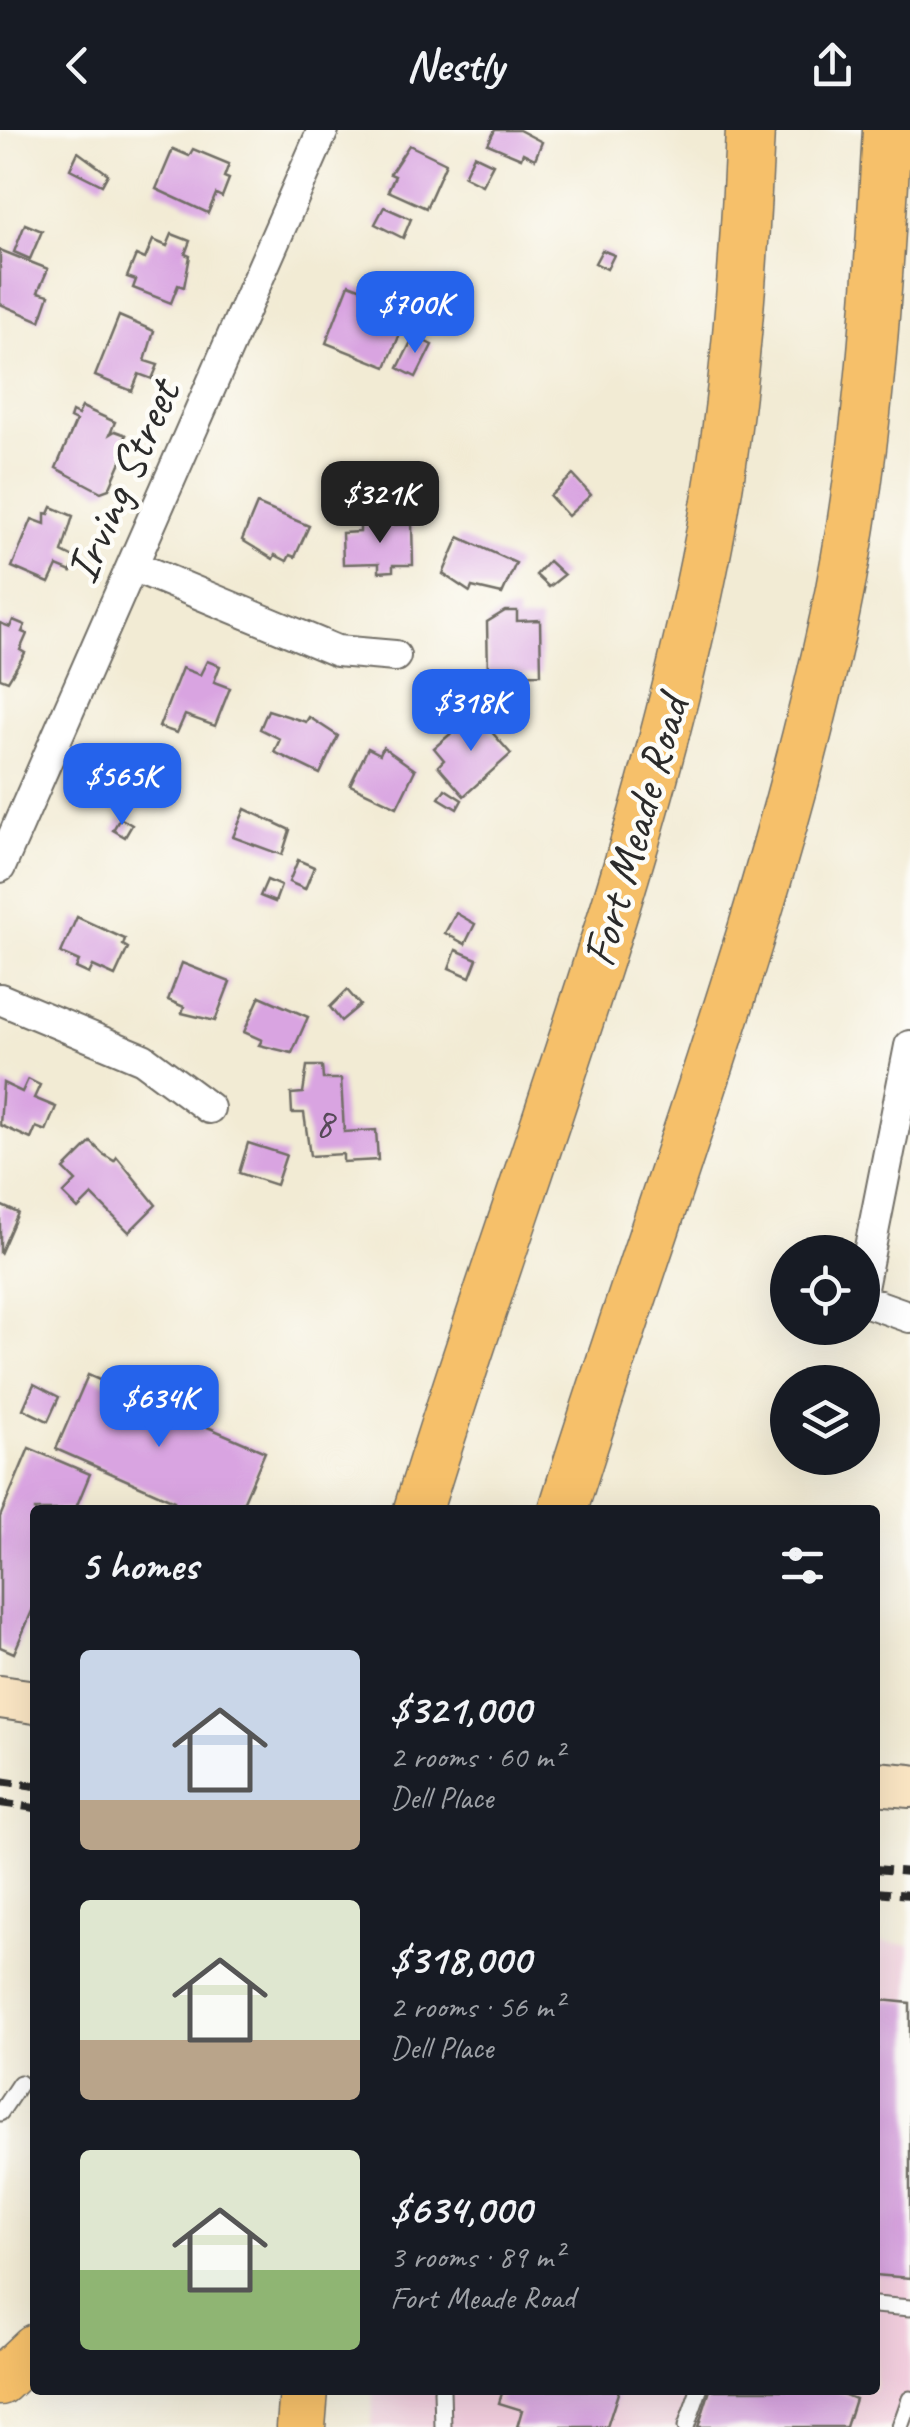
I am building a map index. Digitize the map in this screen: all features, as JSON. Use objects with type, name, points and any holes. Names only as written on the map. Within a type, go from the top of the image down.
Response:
[{"type":"main road","name":"Fort Meade Road","points":[[420,1505],[463,1362],[595,974],[675,687],[710,537],[726,442],[738,346],[750,130]]},
{"type":"main road","points":[[565,1505],[758,910],[830,636],[855,503],[876,332],[888,130]]},
{"type":"main road","points":[[0,2381],[30,2353]]},
{"type":"main road","points":[[301,2427],[304,2395]]},
{"type":"street","name":"Irving Street","points":[[0,867],[323,130]]},
{"type":"street","points":[[132,566],[337,651],[395,656]]},
{"type":"street","points":[[0,998],[143,1059],[209,1108]]},
{"type":"street","points":[[873,1235],[910,1046]]},
{"type":"street","points":[[880,1306],[910,1317]]},
{"type":"street","points":[[0,1697],[30,1701]]},
{"type":"street","points":[[880,1783],[910,1786]]},
{"type":"lane","points":[[0,2113],[20,2084]]},
{"type":"lane","points":[[880,2305],[910,2308]]},
{"type":"lane","points":[[442,2395],[443,2427]]},
{"type":"lane","points":[[686,2427],[697,2395]]},
{"type":"lane","points":[[900,2427],[910,2399]]},
{"type":"shaded area","points":[[880,1942],[910,1945],[910,2427],[372,2427],[373,2395],[880,2395]]},
{"type":"building","points":[[495,130],[519,130],[542,142],[535,159],[523,153],[521,158],[488,144]]},
{"type":"building","points":[[409,145],[446,163],[426,208],[388,191],[395,176],[390,174]]},
{"type":"building","points":[[173,149],[189,156],[193,149],[229,164],[224,177],[229,179],[222,197],[216,194],[208,213],[156,189]]},
{"type":"building","points":[[78,152],[108,174],[102,185],[70,169]]},
{"type":"building","points":[[474,155],[493,164],[482,185],[464,176]]},
{"type":"building","points":[[384,207],[411,219],[403,238],[375,224]]},
{"type":"building","points":[[25,224],[42,231],[30,259],[14,252]]},
{"type":"building","points":[[172,234],[190,241],[185,254],[190,256],[184,287],[178,285],[171,303],[133,288],[136,280],[127,277],[136,255],[145,259],[153,240],[167,246]]},
{"type":"building","points":[[0,250],[48,269],[38,292],[49,295],[40,321],[0,304]]},
{"type":"building","points":[[602,250],[614,255],[607,269],[595,263]]},
{"type":"building","points":[[349,284],[411,308],[386,367],[326,343]]},
{"type":"building","points":[[119,316],[154,331],[145,361],[158,365],[152,379],[139,374],[132,391],[95,376]]},
{"type":"building","points":[[414,336],[432,345],[416,377],[398,368]]},
{"type":"building","points":[[82,407],[115,422],[110,434],[115,431],[126,435],[123,440],[129,443],[109,489],[101,492],[56,468],[76,421],[70,418],[72,412],[78,415]]},
{"type":"building","points":[[573,475],[591,495],[568,516],[550,496]]},
{"type":"building","points":[[257,504],[309,526],[295,557],[290,555],[287,561],[275,555],[273,559],[242,540]]},
{"type":"building","points":[[52,507],[73,516],[62,552],[76,559],[71,572],[57,566],[49,583],[12,567],[32,519],[45,524],[45,513],[49,514]]},
{"type":"building","points":[[412,524],[413,565],[393,565],[393,571],[379,572],[379,563],[343,564],[342,533],[360,532],[360,526]]},
{"type":"building","points":[[459,537],[516,563],[502,594],[472,587],[470,592],[443,574]]},
{"type":"building","points":[[549,561],[564,575],[549,587],[536,575]]},
{"type":"building","points":[[505,611],[517,611],[517,621],[540,620],[541,674],[488,675],[487,622]]},
{"type":"building","points":[[13,620],[25,625],[22,632],[27,634],[20,650],[25,653],[8,681],[0,678],[0,623],[10,627]]},
{"type":"building","points":[[207,661],[220,666],[214,682],[230,688],[215,726],[185,715],[177,733],[159,727],[182,668],[200,675]]},
{"type":"building","points":[[268,710],[306,722],[309,717],[338,736],[320,774],[274,752],[280,739],[260,729]]},
{"type":"building","points":[[475,713],[511,754],[464,796],[438,766],[444,760],[434,748]]},
{"type":"building","points":[[383,747],[415,770],[397,807],[350,785],[368,748],[380,754]]},
{"type":"building","points":[[445,789],[462,800],[457,809],[439,798]]},
{"type":"building","points":[[245,809],[290,830],[282,855],[233,837]]},
{"type":"building","points":[[120,818],[132,825],[125,837],[113,830]]},
{"type":"building","points":[[298,860],[314,867],[305,889],[289,882]]},
{"type":"building","points":[[267,880],[281,886],[275,902],[260,896]]},
{"type":"building","points":[[456,913],[475,924],[465,944],[445,933]]},
{"type":"building","points":[[77,917],[125,939],[123,945],[128,948],[115,976],[93,966],[89,974],[76,968],[79,961],[61,953]]},
{"type":"building","points":[[456,950],[477,959],[470,977],[449,968]]},
{"type":"building","points":[[182,963],[230,982],[215,1021],[182,1013],[184,1007],[168,1000]]},
{"type":"building","points":[[347,990],[360,1005],[341,1021],[330,1007]]},
{"type":"building","points":[[260,996],[308,1017],[292,1053],[259,1045],[262,1040],[244,1032]]},
{"type":"building","points":[[307,1066],[322,1066],[323,1079],[341,1079],[344,1132],[376,1130],[378,1160],[343,1162],[343,1154],[310,1156],[304,1113],[292,1113],[291,1094],[303,1093]]},
{"type":"building","points":[[28,1079],[40,1085],[34,1098],[56,1107],[46,1131],[36,1127],[31,1139],[0,1125],[3,1083],[22,1092]]},
{"type":"building","points":[[91,1142],[114,1161],[117,1157],[156,1205],[129,1232],[92,1195],[78,1209],[63,1194],[76,1181],[64,1169]]},
{"type":"building","points":[[248,1143],[286,1155],[276,1185],[239,1173]]},
{"type":"building","points":[[0,1205],[18,1213],[0,1254]]},
{"type":"building","points":[[88,1375],[265,1452],[242,1505],[172,1505],[174,1501],[56,1449]]},
{"type":"building","points":[[34,1384],[59,1397],[48,1421],[23,1409]]},
{"type":"building","points":[[29,1448],[90,1474],[77,1505],[30,1505],[30,1616],[14,1653],[0,1647],[0,1517]]},
{"type":"building","points":[[881,2000],[910,2003],[910,2278],[880,2275]]},
{"type":"building","points":[[501,2395],[617,2395],[607,2427],[517,2427],[522,2410],[499,2403]]},
{"type":"building","points":[[708,2395],[845,2395],[855,2399],[846,2427],[698,2427]]},
{"type":"railway","points":[[0,1781],[30,1785]]},
{"type":"railway","points":[[0,1803],[30,1807]]},
{"type":"railway","points":[[880,1869],[910,1872]]},
{"type":"railway","points":[[880,1892],[910,1895]]}]
